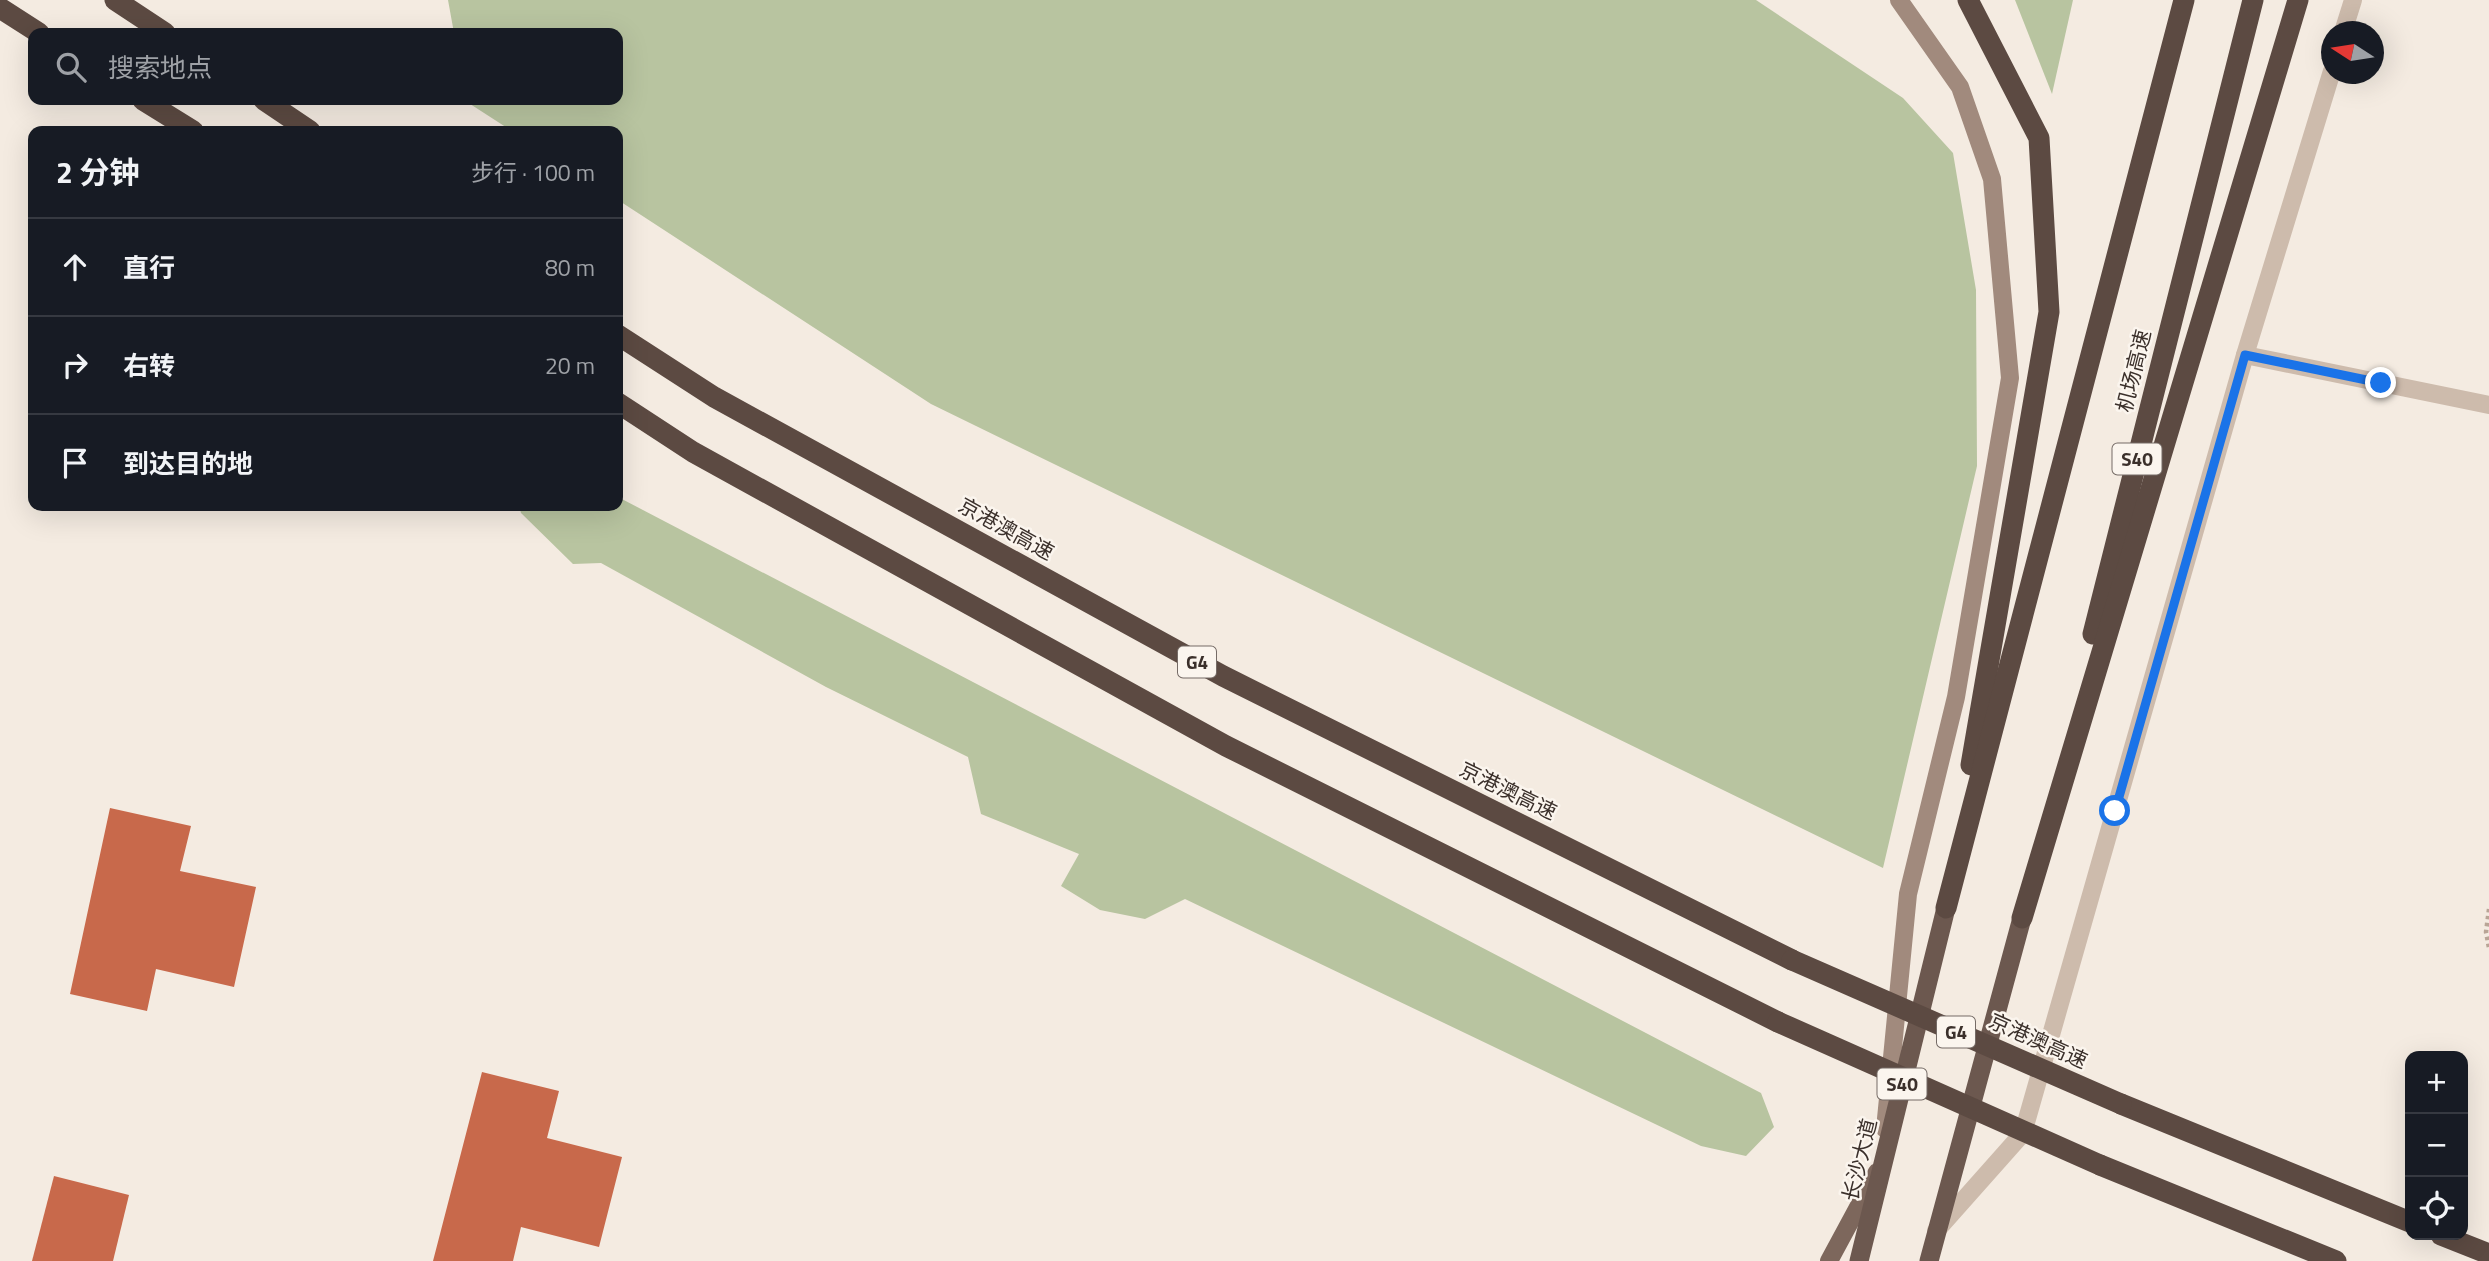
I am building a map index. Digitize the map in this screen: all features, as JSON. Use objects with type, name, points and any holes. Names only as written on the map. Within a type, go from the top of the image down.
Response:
[{"type":"highway","points":[[115,0],[157,28]]},
{"type":"highway","points":[[1946,908],[2049,312],[2039,138],[1968,0]]},
{"type":"highway","name":"S40","points":[[1946,908],[2184,0]]},
{"type":"highway","name":"机场高速","points":[[2022,918],[2253,0]]},
{"type":"highway","points":[[1928,1261],[2022,918],[2298,0]]},
{"type":"highway","points":[[0,8],[31,28]]},
{"type":"highway","points":[[151,105],[184,126]]},
{"type":"highway","points":[[271,105],[303,126]]},
{"type":"highway","name":"京港澳高速","points":[[623,338],[714,397],[1223,676],[1792,960],[2121,1104],[2405,1220]]},
{"type":"highway","points":[[623,406],[693,452],[1226,746],[1778,1022],[2100,1165],[2336,1261]]},
{"type":"highway","name":"长沙大道","points":[[1859,1261],[1946,908]]},
{"type":"highway","points":[[2454,1240],[2489,1254]]},
{"type":"main road","points":[[1829,1261],[1882,1163],[1908,894],[1956,697],[2010,379],[1992,179],[1960,87],[1899,0]]},
{"type":"main road","points":[[1936,1231],[1940,1261]]},
{"type":"street","points":[[2346,21],[2353,0]]},
{"type":"street","points":[[1936,1231],[2023,1133],[2245,355],[2328,84]]},
{"type":"street","points":[[2245,355],[2489,405]]},
{"type":"path","points":[[2489,909],[2486,932],[2489,948]]},
{"type":"green space","points":[[448,0],[1756,0],[1903,98],[1953,153],[1976,290],[1977,466],[1883,868],[931,404],[623,203],[623,126],[504,126],[472,105],[623,105],[623,28],[453,28]]},
{"type":"green space","points":[[2015,0],[2073,0],[2052,94]]},
{"type":"green space","points":[[623,500],[1761,1093],[1774,1127],[1746,1156],[1701,1146],[1185,899],[1145,919],[1100,910],[1061,886],[1079,854],[981,814],[968,757],[826,687],[601,563],[573,564],[521,513],[623,511]]},
{"type":"building","points":[[110,808],[191,826],[180,871],[256,887],[234,987],[156,969],[147,1011],[70,994]]},
{"type":"building","points":[[482,1072],[559,1091],[547,1138],[622,1157],[599,1247],[521,1227],[513,1261],[433,1261]]},
{"type":"building","points":[[54,1176],[129,1195],[113,1261],[32,1261]]},
{"type":"route","points":[[2115,811],[2245,355],[2381,383]]}]
